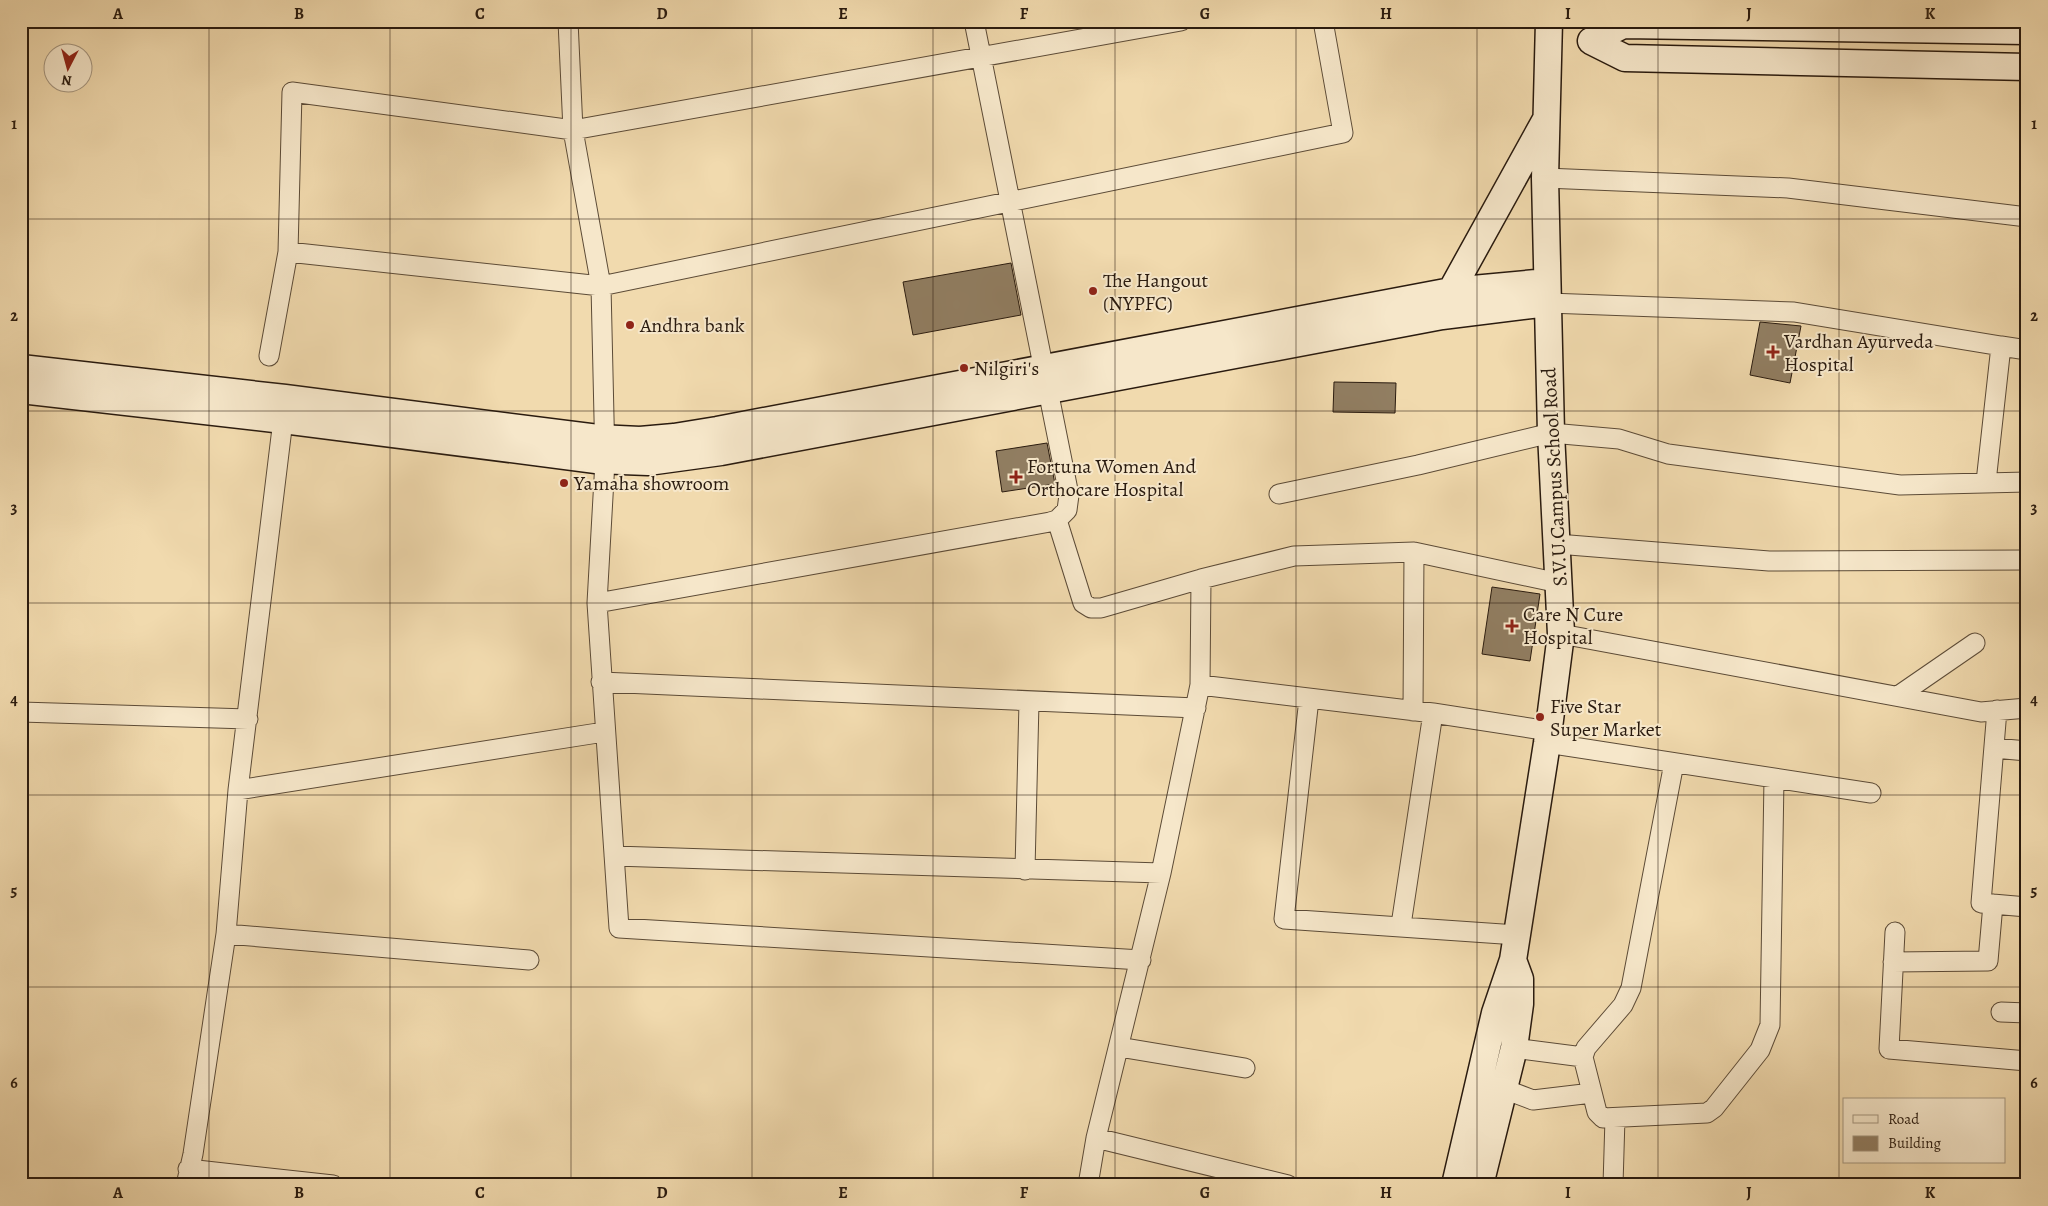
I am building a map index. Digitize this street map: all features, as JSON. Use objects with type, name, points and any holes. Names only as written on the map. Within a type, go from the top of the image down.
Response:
[{"type":"street","points":[[568,21],[573,130],[601,286],[605,450],[597,603],[604,732],[619,928],[1141,960]]},
{"type":"street","points":[[597,603],[1057,520],[1067,510],[1069,495],[974,21]]},
{"type":"street","points":[[269,356],[288,252],[292,92],[573,130],[1181,21]]},
{"type":"street","points":[[288,252],[601,286],[1343,133],[1323,21]]},
{"type":"street","points":[[1591,41],[1624,25],[2027,31]]},
{"type":"street","points":[[1549,30],[1591,41],[1625,58],[2027,67]]},
{"type":"street","name":"S.V.U.Campus School Road","points":[[1455,1185],[1495,1013],[1515,947],[1548,737],[1561,634],[1551,433],[1545,178],[1549,30]]},
{"type":"street","points":[[1451,291],[1547,116]]},
{"type":"street","points":[[1545,178],[1788,188],[2027,217]]},
{"type":"street","points":[[1046,380],[1451,291],[1548,292],[1794,312],[2027,350]]},
{"type":"street","points":[[21,390],[283,420],[605,450],[640,440],[674,437],[1046,380],[1442,316],[1548,292]]},
{"type":"street","points":[[1986,482],[2001,346]]},
{"type":"street","points":[[21,368],[285,398],[605,450]]},
{"type":"street","points":[[283,420],[238,790],[226,934],[193,1154],[187,1177],[333,1185]]},
{"type":"street","points":[[1279,494],[1418,465],[1551,433],[1619,438],[1668,454],[1756,468],[1900,485],[2027,482]]},
{"type":"street","points":[[1057,520],[1083,603],[1091,608],[1101,608],[1200,579],[1294,556],[1414,552],[1559,583]]},
{"type":"street","points":[[1557,544],[1769,562],[2027,560]]},
{"type":"street","points":[[1412,711],[1414,552]]},
{"type":"street","points":[[1088,1185],[1096,1138],[1141,960],[1196,708],[1200,685],[1200,579]]},
{"type":"street","points":[[1561,634],[1981,712],[2027,708]]},
{"type":"street","points":[[1898,696],[1975,643]]},
{"type":"street","points":[[601,682],[1196,708]]},
{"type":"street","points":[[1200,685],[1433,713],[1674,763],[1871,794]]},
{"type":"street","points":[[1309,699],[1284,919],[1401,925],[1515,947]]},
{"type":"street","points":[[1025,870],[1029,702]]},
{"type":"street","points":[[1997,710],[1981,903],[2027,907]]},
{"type":"street","points":[[21,712],[248,719]]},
{"type":"street","points":[[1401,925],[1433,713]]},
{"type":"street","points":[[238,790],[604,732]]},
{"type":"street","points":[[1994,748],[2027,751]]},
{"type":"street","points":[[1674,763],[1631,988],[1623,1005],[1586,1048],[1583,1058],[1592,1093],[1600,1116],[1603,1118],[1707,1113],[1714,1108],[1765,1043],[1770,1025],[1774,778]]},
{"type":"street","points":[[614,856],[1161,873]]},
{"type":"street","points":[[1893,962],[1988,961],[1993,904]]},
{"type":"street","points":[[1895,932],[1889,1048],[2027,1061]]},
{"type":"street","points":[[226,934],[529,960]]},
{"type":"street","name":"S.V.U.Campus School Road","points":[[1480,1185],[1514,1048],[1520,1004],[1520,978],[1515,947]]},
{"type":"street","points":[[2001,1012],[2027,1013]]},
{"type":"street","points":[[1119,1047],[1245,1068]]},
{"type":"street","points":[[1514,1048],[1583,1058]]},
{"type":"street","points":[[1504,1089],[1533,1100],[1592,1093]]},
{"type":"street","points":[[1613,1185],[1615,1118]]},
{"type":"street","points":[[1096,1138],[1288,1185]]},
{"type":"building","points":[[1011,263],[1021,315],[913,335],[903,282]]},
{"type":"building","points":[[1760,322],[1801,326],[1790,383],[1750,375]]},
{"type":"building","points":[[1334,382],[1396,383],[1395,413],[1333,412]]},
{"type":"building","points":[[1047,443],[1055,484],[1002,492],[996,451]]},
{"type":"building","points":[[1492,587],[1540,594],[1530,661],[1482,654]]},
{"type":"place","name":"The Hangout (NYPFC)","points":[[1093,291]]},
{"type":"place","name":"Andhra bank","points":[[630,325]]},
{"type":"place","name":"Vardhan Ayurveda Hospital","points":[[1773,352]]},
{"type":"place","name":"Nilgiri's","points":[[964,368]]},
{"type":"place","name":"Fortuna Women And Orthocare Hospital","points":[[1016,477]]},
{"type":"place","name":"Yamaha showroom","points":[[564,483]]},
{"type":"place","name":"Care N Cure Hospital","points":[[1512,626]]},
{"type":"place","name":"Five Star Super Market","points":[[1540,717]]}]
